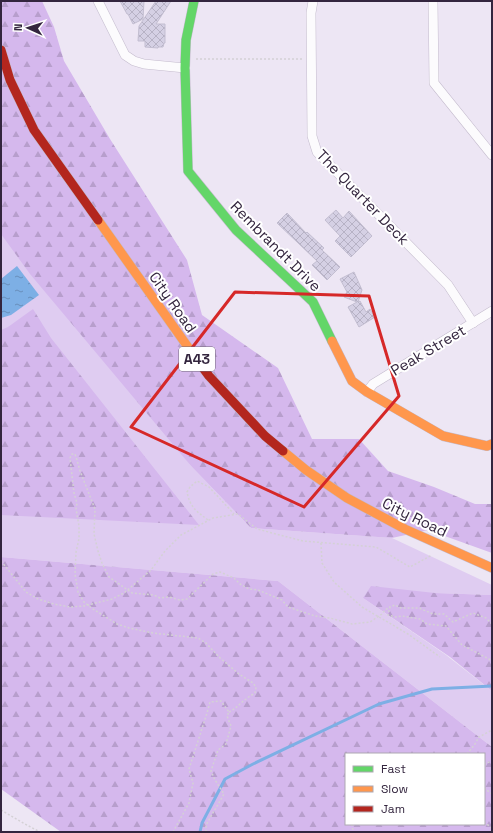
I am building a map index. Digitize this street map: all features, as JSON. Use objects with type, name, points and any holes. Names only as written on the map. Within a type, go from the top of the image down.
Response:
[{"type":"main road","name":"Rembrandt Drive","points":[[194,1],[186,40],[185,68],[188,170],[236,230],[313,302],[352,381],[367,392],[444,436],[487,446],[492,444]]},
{"type":"main road","name":"City Road","points":[[1,50],[10,80],[34,130],[209,376],[264,436],[306,470],[347,498],[405,528],[492,568]]},
{"type":"street","points":[[98,1],[125,55],[134,61],[144,64],[185,68]]},
{"type":"street","name":"The Quarter Deck","points":[[313,1],[310,13],[312,136],[317,152],[448,285],[473,323]]},
{"type":"street","points":[[433,1],[434,83],[492,155]]},
{"type":"street","name":"Peak Street","points":[[367,392],[373,384],[492,311]]},
{"type":"path","points":[[195,59],[302,59]]},
{"type":"path","points":[[229,712],[234,710],[246,698],[255,693],[256,687],[253,683],[239,674],[219,657],[206,643],[198,638],[153,633],[117,624],[84,602],[78,592],[75,574],[76,552],[79,539],[76,509],[77,503],[74,493],[70,458],[72,454],[75,454],[78,460],[80,471],[95,509],[94,534],[102,563],[109,577],[132,593],[154,595],[160,598],[169,597],[180,600],[187,598],[213,574],[220,572],[234,578],[240,584],[249,589],[258,590],[282,600],[288,607],[315,616],[330,618],[352,624],[370,622],[382,614],[385,610],[396,605],[402,608],[419,608],[433,614],[444,614],[453,622],[473,613],[486,618],[492,624]]},
{"type":"path","points":[[208,520],[193,509],[188,500],[186,492],[197,481],[209,487],[235,514],[238,514],[257,528],[303,541],[376,547],[410,567],[446,547]]},
{"type":"path","points":[[1,561],[26,592],[38,599],[70,607],[88,605],[112,599],[128,590],[151,570],[165,551],[181,535],[213,518],[235,514]]},
{"type":"path","points":[[321,543],[322,563],[334,582],[362,607],[408,634],[440,657]]},
{"type":"path","points":[[390,607],[388,615],[420,619],[427,624],[446,626],[462,645],[492,662]]},
{"type":"path","points":[[173,832],[189,803],[193,782],[190,769],[210,702],[221,701],[229,712]]},
{"type":"path","points":[[206,832],[206,825],[224,794],[211,771],[218,750],[226,744],[231,726],[227,716],[229,712]]},
{"type":"path","points":[[468,753],[479,737],[492,730]]},
{"type":"path","points":[[1,810],[40,832]]},
{"type":"highlighted area","points":[[235,292],[369,296],[399,396],[304,507],[131,427]]},
{"type":"shaded area","points":[[1,218],[191,466],[251,528],[392,538],[492,585],[492,595],[435,593],[363,598],[446,655],[492,691],[492,747],[278,581],[1,557]]},
{"type":"green space","points":[[1,1],[42,1],[54,27],[64,61],[110,139],[187,260],[202,315],[278,368],[312,439],[359,439],[388,471],[434,487],[475,504],[492,504],[492,553],[428,530],[392,538],[251,528],[191,466],[30,274],[1,234]]},
{"type":"green space","points":[[33,309],[51,338],[199,525],[1,515],[1,330],[8,327]]},
{"type":"green space","points":[[1,557],[278,581],[492,747],[492,832],[61,832],[1,789]]},
{"type":"green space","points":[[371,586],[435,593],[492,595],[492,691],[450,657],[363,598]]},
{"type":"water","points":[[17,266],[39,295],[11,315],[1,318],[1,279]]},
{"type":"building","points":[[120,1],[144,1],[143,19],[133,24]]},
{"type":"building","points":[[156,1],[171,1],[156,24],[165,24],[165,43],[163,47],[158,48],[145,47],[145,41],[138,41],[139,26]]},
{"type":"building","points":[[336,210],[343,218],[349,211],[372,236],[351,257],[335,241],[340,236],[325,220]]},
{"type":"building","points":[[287,213],[306,233],[307,232],[324,248],[322,250],[340,267],[327,280],[312,265],[317,261],[277,223]]},
{"type":"building","points":[[354,272],[362,290],[358,302],[360,301],[366,312],[370,309],[375,317],[359,327],[348,307],[357,302],[344,297],[347,292],[340,279]]},
{"type":"waterway","points":[[200,832],[202,823],[225,779],[253,764],[379,704],[432,689],[492,686]]},
{"type":"traffic: fast","points":[[194,1],[186,40],[185,68],[188,171],[236,230],[313,302],[332,341]]},
{"type":"traffic: slow","points":[[98,220],[195,357]]},
{"type":"traffic: slow","points":[[332,341],[352,381],[367,392],[443,436],[487,446],[492,444]]},
{"type":"traffic: slow","points":[[283,451],[306,470],[347,498],[405,529],[492,568]]},
{"type":"traffic: jam","points":[[1,50],[10,80],[34,130],[98,220]]},
{"type":"traffic: jam","points":[[195,357],[209,376],[265,436],[283,451]]}]
